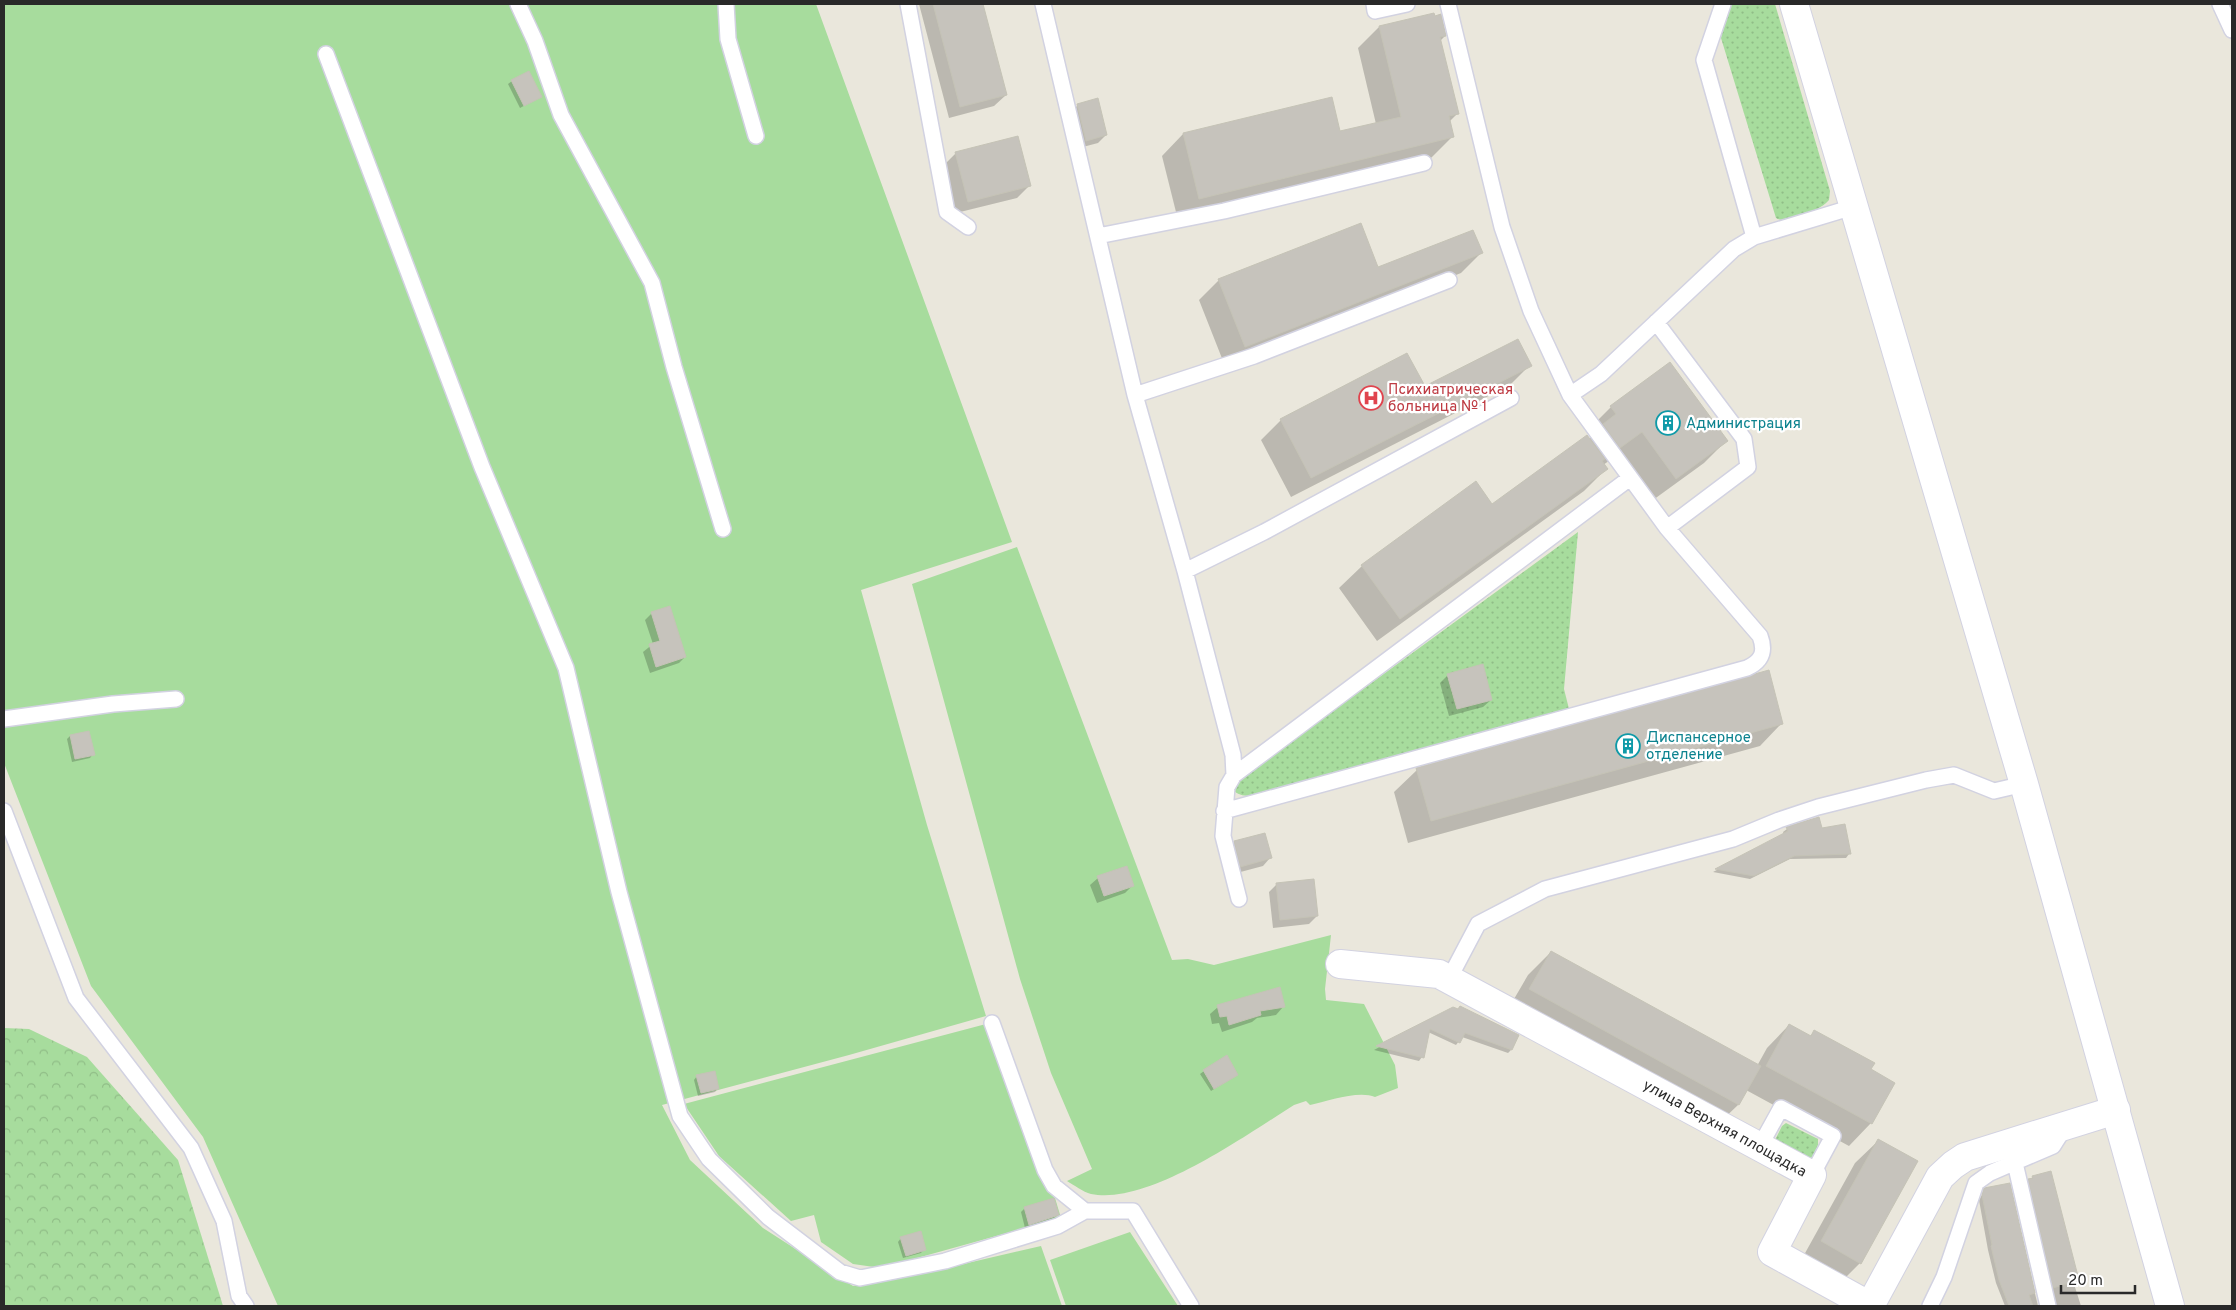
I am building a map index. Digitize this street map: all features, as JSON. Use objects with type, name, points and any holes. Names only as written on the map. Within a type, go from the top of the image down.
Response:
[{"type":"street","points":[[1794,4],[2024,784],[2170,1306]]},
{"type":"street","name":"улица Верхняя площадка","points":[[1340,964],[1439,974],[1812,1175],[1772,1252],[1870,1306],[1940,1177],[1954,1164],[1965,1157],[2116,1110]]},
{"type":"lane","points":[[518,4],[535,41],[562,115],[652,284],[674,367],[723,529]]},
{"type":"lane","points":[[726,4],[728,39],[756,136]]},
{"type":"lane","points":[[908,4],[947,212],[968,227]]},
{"type":"lane","points":[[1043,4],[1135,395],[1185,571],[1233,755],[1234,774]]},
{"type":"lane","points":[[1374,4],[1375,11],[1407,4]]},
{"type":"lane","points":[[1224,811],[1719,676],[1755,664],[1762,657],[1764,646],[1760,636],[1667,528],[1570,395],[1531,311],[1502,226],[1448,4]]},
{"type":"lane","points":[[1723,4],[1704,60],[1754,237]]},
{"type":"lane","points":[[2220,4],[2232,30]]},
{"type":"lane","points":[[326,54],[482,467],[566,668],[619,892],[680,1116],[709,1159],[768,1217],[840,1272],[860,1278],[945,1261],[1058,1226],[1085,1211],[1133,1211],[1191,1306]]},
{"type":"lane","points":[[1098,236],[1224,211],[1424,163]]},
{"type":"lane","points":[[1570,395],[1601,374],[1734,249],[1754,237],[1853,207]]},
{"type":"lane","points":[[1135,395],[1254,356],[1449,280]]},
{"type":"lane","points":[[1656,322],[1744,440],[1748,467],[1667,528]]},
{"type":"lane","points":[[1185,571],[1264,532],[1511,398]]},
{"type":"lane","points":[[1238,899],[1223,836],[1227,787],[1234,774],[1630,478]]},
{"type":"lane","points":[[4,719],[113,704],[176,700]]},
{"type":"lane","points":[[1449,979],[1478,924],[1545,889],[1732,839],[1818,807],[1920,781],[1954,775],[1994,791],[2024,784]]},
{"type":"lane","points":[[4,811],[76,998],[192,1148],[224,1221],[240,1296],[246,1306]]},
{"type":"lane","points":[[992,1023],[1045,1170],[1054,1186],[1085,1211]]},
{"type":"lane","points":[[1760,1146],[1781,1108],[1833,1136],[1812,1175]]},
{"type":"lane","points":[[1930,1306],[1944,1277],[1976,1183],[1990,1173],[2053,1146],[2061,1136],[2065,1126]]},
{"type":"lane","points":[[2015,1163],[2048,1306]]},
{"type":"green space","points":[[4,4],[816,4],[1012,542],[861,590],[927,825],[986,1016],[662,1105],[690,1160],[763,1228],[853,1286],[929,1272],[1041,1246],[1062,1306],[278,1306],[203,1137],[91,986],[4,763]]},
{"type":"green space","points":[[1728,4],[1775,4],[1830,191],[1829,200],[1812,212],[1788,220],[1776,218],[1721,38]]},
{"type":"green space","points":[[1578,532],[1564,689],[1569,709],[1259,795],[1245,796],[1233,790],[1237,781]]},
{"type":"green space","points":[[1017,547],[1172,960],[1188,959],[1214,965],[1331,935],[1325,989],[1326,1000],[1364,1004],[1395,1065],[1398,1088],[1375,1097],[1352,1095],[1310,1105],[1306,1101],[1294,1105],[1224,1150],[1168,1179],[1140,1189],[1114,1195],[1091,1194],[1067,1181],[1092,1169],[1051,1073],[1020,979],[912,584]]},
{"type":"green space","points":[[986,1024],[1021,1126],[1055,1198],[1061,1218],[881,1268],[853,1264],[821,1242],[814,1215],[791,1221],[719,1156],[684,1104]]},
{"type":"green space","points":[[4,1028],[29,1029],[87,1057],[178,1160],[223,1306],[4,1306]]},
{"type":"green space","points":[[1786,1123],[1818,1139],[1818,1145],[1811,1160],[1774,1142],[1782,1126]]},
{"type":"green space","points":[[1130,1232],[1178,1306],[1066,1306],[1050,1260]]},
{"type":"building","points":[[933,4],[983,4],[1007,95],[960,107]]},
{"type":"building","points":[[1434,13],[1435,16],[1441,14],[1446,36],[1440,37],[1459,114],[1449,116],[1454,137],[1199,199],[1183,133],[1332,97],[1340,131],[1401,117],[1379,26]]},
{"type":"building","points":[[529,71],[542,97],[524,106],[511,80]]},
{"type":"building","points":[[1098,98],[1107,135],[1086,141],[1077,104]]},
{"type":"building","points":[[1018,136],[1031,186],[968,202],[955,152]]},
{"type":"building","points":[[1361,223],[1378,267],[1473,230],[1483,253],[1245,347],[1218,279]]},
{"type":"building","points":[[1518,339],[1532,366],[1311,478],[1280,419],[1407,353],[1425,386]]},
{"type":"building","name":"Администрация","points":[[1670,362],[1728,441],[1676,479],[1642,432],[1620,448],[1603,424],[1616,414],[1610,406]]},
{"type":"building","points":[[1587,435],[1605,459],[1602,461],[1608,469],[1400,619],[1361,565],[1476,481],[1492,504]]},
{"type":"building","points":[[670,606],[686,657],[656,667],[649,644],[660,641],[651,612]]},
{"type":"building","points":[[1483,664],[1492,700],[1457,709],[1447,674]]},
{"type":"building","name":"Диспансерное отделение","points":[[1769,670],[1783,724],[1431,821],[1416,768]]},
{"type":"building","points":[[89,731],[95,755],[75,759],[70,735]]},
{"type":"building","points":[[1819,817],[1822,828],[1845,824],[1851,854],[1794,856],[1754,876],[1715,869],[1788,831],[1786,827]]},
{"type":"building","points":[[1265,833],[1272,858],[1240,867],[1234,841]]},
{"type":"building","points":[[1127,866],[1134,886],[1104,896],[1097,876]]},
{"type":"building","points":[[1314,879],[1318,916],[1280,920],[1276,883]]},
{"type":"building","points":[[1551,951],[1761,1066],[1739,1105],[1529,989]]},
{"type":"building","points":[[1280,987],[1285,1007],[1260,1011],[1261,1015],[1229,1025],[1227,1016],[1220,1017],[1217,1005]]},
{"type":"building","points":[[1460,1006],[1519,1035],[1512,1050],[1465,1033],[1460,1043],[1430,1029],[1424,1058],[1376,1046],[1453,1007],[1458,1009]]},
{"type":"building","points":[[1789,1024],[1811,1036],[1814,1030],[1875,1063],[1871,1069],[1895,1083],[1872,1124],[1766,1066]]},
{"type":"building","points":[[1227,1055],[1238,1075],[1214,1089],[1203,1070]]},
{"type":"building","points":[[715,1071],[719,1089],[701,1093],[696,1075]]},
{"type":"building","points":[[1878,1139],[1918,1161],[1861,1264],[1821,1241]]},
{"type":"building","points":[[2051,1171],[2079,1280],[2053,1288],[2028,1179],[2033,1178],[2032,1176]]},
{"type":"building","points":[[2010,1183],[2035,1293],[2029,1295],[2033,1306],[2009,1306],[1999,1280],[1991,1246],[1982,1195],[1984,1188]]},
{"type":"building","points":[[1054,1198],[1059,1215],[1029,1225],[1024,1207]]},
{"type":"building","points":[[921,1231],[926,1250],[906,1256],[900,1237]]},
{"type":"place","name":"Психиатрическая больница № 1","points":[[1371,398]]},
{"type":"place","name":"Администрация","points":[[1668,423]]},
{"type":"place","name":"Диспансерное отделение","points":[[1628,746]]}]
